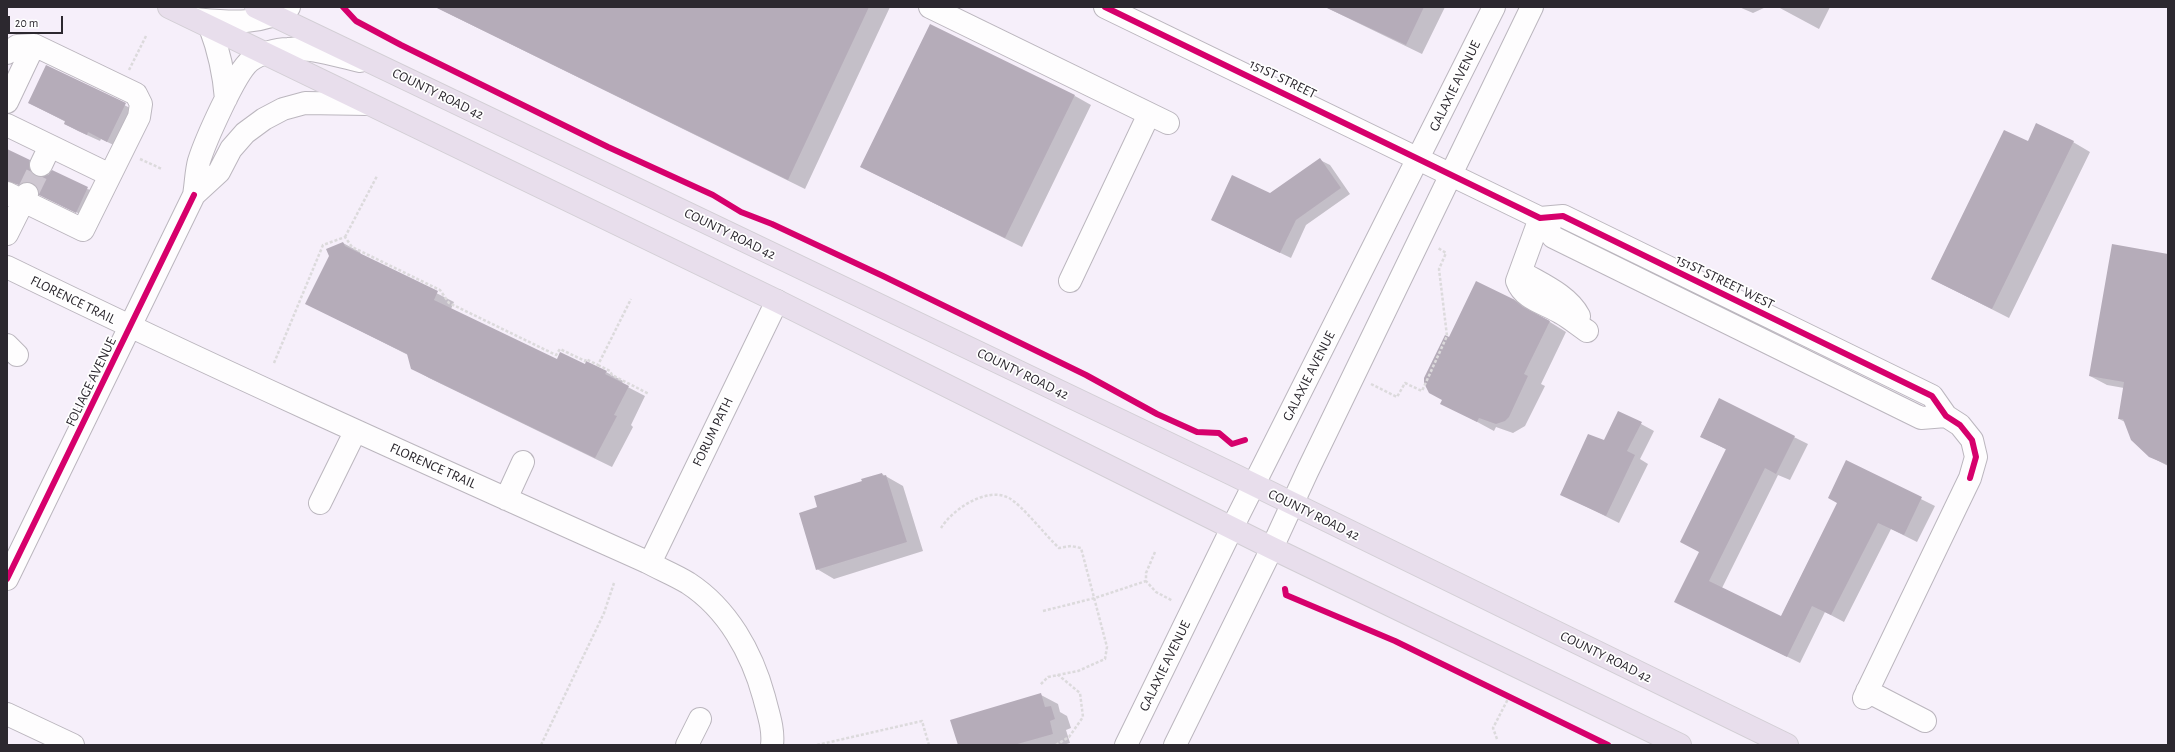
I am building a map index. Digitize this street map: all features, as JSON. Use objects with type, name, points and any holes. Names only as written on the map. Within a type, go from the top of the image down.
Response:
[{"type":"highway","points":[[169,7],[777,301],[1272,548],[1680,745]]},
{"type":"highway","name":"COUNTY ROAD 42","points":[[273,10],[306,31],[1292,503],[1787,745]]},
{"type":"street","points":[[300,7],[306,31]]},
{"type":"street","points":[[930,7],[1159,119],[1070,280]]},
{"type":"street","name":"151ST STREET","points":[[1105,7],[1450,174]]},
{"type":"street","name":"GALAXIE AVENUE","points":[[1126,745],[1232,528],[1419,159],[1494,7]]},
{"type":"street","points":[[1175,745],[1272,548],[1292,503],[1450,174],[1532,7]]},
{"type":"street","points":[[226,99],[224,73],[220,53],[202,23],[242,22],[273,10]]},
{"type":"street","points":[[7,102],[34,45]]},
{"type":"street","points":[[7,52],[17,46],[34,45],[136,94],[141,104],[139,117],[83,230],[19,196],[7,234]]},
{"type":"street","name":"FOLIAGE AVENUE","points":[[7,579],[131,328],[194,195],[199,162],[226,99],[241,72],[250,61],[265,54],[287,48],[309,50],[375,64]]},
{"type":"street","name":"FOLIAGE AVENUE","points":[[194,195],[219,172],[231,149],[245,133],[264,119],[283,109],[305,103],[368,104]]},
{"type":"street","points":[[7,125],[46,156],[110,175]]},
{"type":"street","points":[[1450,174],[1540,218],[1553,237],[1921,418],[1946,416],[1960,425],[1972,440],[1976,457],[1970,478],[1865,695],[1925,721]]},
{"type":"street","points":[[1540,218],[1516,281],[1520,291],[1531,298],[1561,312],[1587,331]]},
{"type":"street","name":"FLORENCE TRAIL","points":[[7,267],[131,328],[355,432],[650,563],[688,583],[719,612],[746,647],[755,668],[766,706],[773,737],[772,745]]},
{"type":"street","name":"FORUM PATH","points":[[650,563],[777,301]]},
{"type":"street","points":[[320,503],[355,432]]},
{"type":"street","points":[[506,499],[523,462]]},
{"type":"street","points":[[7,714],[73,745]]},
{"type":"street","points":[[686,745],[700,718]]},
{"type":"path","points":[[121,87],[146,36]]},
{"type":"path","points":[[274,363],[323,245],[345,237],[377,176]]},
{"type":"path","points":[[345,237],[352,247],[440,290],[449,303],[556,355],[560,349],[585,361],[586,359],[610,370],[612,375],[649,394]]},
{"type":"path","points":[[1371,384],[1397,397],[1405,383],[1422,391],[1446,336],[1439,269],[1446,253],[1436,247]]},
{"type":"path","points":[[598,365],[631,299]]},
{"type":"path","points":[[941,528],[947,519],[968,501],[997,496],[1009,498],[1059,548],[1071,546],[1081,548],[1108,647],[1105,659],[1078,671],[1048,676],[1040,685]]},
{"type":"path","points":[[1155,552],[1146,573],[1146,581],[1156,592],[1173,600]]},
{"type":"path","points":[[1043,611],[1094,598],[1146,581]]},
{"type":"path","points":[[540,745],[576,674],[604,613],[614,583]]},
{"type":"path","points":[[1056,745],[1069,737],[1083,717],[1080,694],[1057,674]]},
{"type":"path","points":[[1502,694],[1516,700]]},
{"type":"path","points":[[1497,739],[1493,728],[1509,697]]},
{"type":"path","points":[[817,745],[922,720],[929,745]]},
{"type":"building","points":[[435,7],[869,7],[788,180]]},
{"type":"building","points":[[1325,7],[1424,7],[1406,45]]},
{"type":"building","points":[[930,24],[1075,95],[1005,238],[860,167]]},
{"type":"building","points":[[46,65],[126,103],[107,142],[88,132],[87,135],[64,124],[65,121],[28,103]]},
{"type":"building","points":[[2036,123],[2074,141],[1992,309],[1931,279],[2004,130],[2028,141]]},
{"type":"building","points":[[7,149],[30,160],[29,166],[31,172],[36,176],[48,175],[52,170],[88,187],[76,213],[39,195],[38,187],[32,183],[26,182],[19,185],[7,181]]},
{"type":"building","points":[[1320,158],[1341,188],[1296,220],[1280,253],[1211,220],[1232,175],[1270,193]]},
{"type":"building","points":[[343,242],[345,246],[438,291],[434,300],[557,359],[560,352],[585,364],[586,361],[607,371],[605,374],[629,386],[614,415],[617,416],[595,458],[411,369],[407,354],[305,304],[329,256],[326,249]]},
{"type":"building","points":[[2112,244],[2168,254],[2168,465],[2149,457],[2131,440],[2123,419],[2118,419],[2124,382],[2089,376]]},
{"type":"building","points":[[1476,281],[1513,299],[1523,307],[1550,321],[1524,374],[1528,376],[1509,417],[1505,421],[1496,424],[1479,418],[1477,422],[1440,404],[1442,400],[1429,393],[1424,383],[1424,378],[1445,335],[1449,337]]},
{"type":"building","points":[[1719,398],[1795,436],[1776,474],[1765,468],[1709,581],[1781,616],[1837,503],[1828,498],[1846,460],[1922,497],[1904,535],[1878,523],[1831,615],[1812,606],[1787,657],[1674,602],[1699,552],[1680,542],[1726,449],[1700,437]]},
{"type":"building","points":[[1618,411],[1642,422],[1627,451],[1635,455],[1606,516],[1560,495],[1588,434],[1604,440]]},
{"type":"building","points":[[882,473],[883,476],[886,475],[907,542],[816,570],[799,513],[817,507],[814,496]]},
{"type":"building","points":[[1041,693],[1045,707],[1051,706],[1055,719],[1050,721],[1053,734],[1014,745],[958,745],[950,720]]},
{"type":"tunnel","points":[[27,194],[41,165]]},
{"type":"cycle path","points":[[343,7],[356,21],[401,45],[608,147],[713,195],[741,212],[772,224],[883,276],[1086,375],[1157,414],[1197,432],[1219,433],[1232,444],[1245,440]]},
{"type":"cycle path","name":"151ST STREET WEST","points":[[1105,7],[1540,218],[1563,216],[1932,396],[1946,416],[1960,425],[1972,440],[1976,457],[1970,478]]},
{"type":"cycle path","points":[[7,579],[194,195]]},
{"type":"cycle path","points":[[1285,589],[1286,595],[1395,641],[1608,745]]}]
